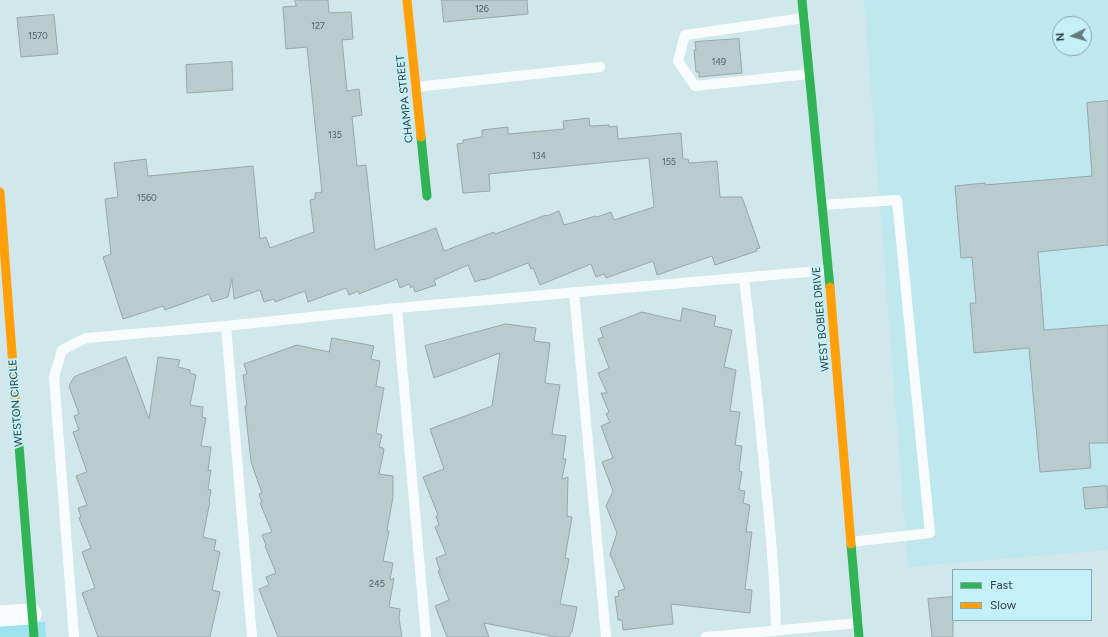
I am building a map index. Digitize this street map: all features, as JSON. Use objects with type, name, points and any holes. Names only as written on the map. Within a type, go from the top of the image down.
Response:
[{"type":"main road","name":"CHAMPA STREET","points":[[407,0],[427,196]]},
{"type":"main road","name":"WEST BOBIER DRIVE","points":[[802,0],[829,270],[859,637]]},
{"type":"main road","name":"WESTON CIRCLE","points":[[0,192],[31,614],[34,637]]},
{"type":"street","points":[[0,616],[31,614]]},
{"type":"lane","points":[[804,18],[685,35],[678,61],[695,86],[809,74]]},
{"type":"lane","points":[[416,87],[600,68]]},
{"type":"lane","points":[[822,205],[897,200],[930,533],[851,542]]},
{"type":"lane","points":[[74,637],[54,377],[62,350],[86,338],[226,326],[397,308],[829,270]]},
{"type":"lane","points":[[744,278],[766,480],[776,630]]},
{"type":"lane","points":[[574,292],[606,637]]},
{"type":"lane","points":[[397,308],[426,637]]},
{"type":"lane","points":[[226,326],[252,637]]},
{"type":"lane","points":[[706,637],[858,623]]},
{"type":"shaded area","points":[[864,0],[1108,0],[1108,550],[908,567]]},
{"type":"shaded area","points":[[45,622],[46,637],[0,637],[0,625]]},
{"type":"building","points":[[295,0],[328,0],[329,13],[351,12],[353,39],[342,40],[347,91],[359,89],[362,115],[352,117],[357,166],[366,165],[375,250],[436,228],[444,251],[494,232],[495,234],[559,211],[564,225],[611,212],[614,220],[654,207],[649,158],[489,174],[490,191],[463,193],[457,144],[463,143],[463,140],[482,137],[482,130],[508,127],[508,134],[564,129],[563,121],[589,118],[590,126],[617,126],[618,139],[681,133],[683,159],[688,159],[689,163],[717,161],[720,197],[742,197],[760,248],[756,249],[757,251],[715,265],[712,256],[657,275],[653,261],[606,278],[604,274],[596,277],[591,264],[540,285],[533,268],[531,269],[528,263],[475,282],[468,265],[434,280],[436,285],[415,292],[413,286],[411,288],[409,284],[400,288],[397,279],[359,294],[358,291],[349,295],[346,288],[308,302],[305,291],[275,302],[274,299],[264,302],[260,290],[234,299],[232,279],[228,297],[212,302],[209,294],[165,310],[163,306],[123,319],[103,257],[111,254],[105,199],[118,197],[114,163],[146,159],[148,176],[253,166],[260,239],[266,237],[270,248],[314,232],[310,200],[315,199],[315,193],[322,192],[307,47],[286,49],[283,7],[296,6]]},
{"type":"building","points":[[442,0],[527,0],[528,14],[444,22]]},
{"type":"building","points":[[54,15],[58,54],[21,57],[17,18]]},
{"type":"building","points":[[739,39],[742,73],[699,77],[699,72],[696,72],[694,50],[696,50],[695,42]]},
{"type":"building","points":[[232,62],[233,90],[187,93],[186,65]]},
{"type":"building","points":[[1108,101],[1108,245],[1038,252],[1044,330],[1108,325],[1108,443],[1089,443],[1091,468],[1040,472],[1029,348],[974,353],[970,303],[976,303],[972,257],[961,258],[955,186],[1092,176],[1087,103]]},
{"type":"building","points":[[683,308],[716,316],[714,326],[732,330],[724,367],[736,370],[730,411],[740,412],[735,445],[742,446],[739,471],[742,472],[739,490],[745,491],[743,503],[750,505],[746,532],[752,532],[745,589],[752,590],[750,613],[671,604],[673,624],[623,630],[622,620],[618,620],[615,597],[619,596],[618,591],[625,589],[610,554],[617,533],[606,506],[613,491],[602,462],[613,458],[601,426],[610,422],[606,414],[609,412],[601,393],[607,393],[598,373],[609,368],[598,339],[603,337],[600,328],[642,312],[680,321]]},
{"type":"building","points":[[506,324],[536,328],[534,341],[550,343],[545,383],[560,385],[552,434],[566,436],[563,459],[566,459],[562,479],[568,477],[567,516],[572,517],[565,558],[569,559],[560,604],[577,607],[572,632],[569,637],[556,637],[484,623],[489,637],[447,637],[435,606],[449,600],[438,571],[440,571],[436,558],[446,554],[435,527],[439,525],[436,516],[438,515],[423,477],[444,469],[430,429],[492,406],[500,353],[434,378],[425,346]]},
{"type":"building","points":[[332,338],[374,346],[371,359],[380,361],[376,386],[384,388],[376,433],[382,435],[379,447],[383,448],[384,450],[379,474],[393,476],[393,497],[387,531],[389,531],[383,561],[393,563],[390,580],[394,578],[389,607],[400,609],[399,618],[402,637],[278,637],[259,589],[269,585],[266,577],[276,573],[262,535],[272,532],[260,503],[262,502],[259,494],[262,493],[251,462],[243,375],[247,374],[244,364],[297,345],[329,352]]},
{"type":"building","points":[[126,357],[149,419],[158,357],[180,360],[178,367],[190,370],[190,373],[196,375],[190,405],[203,407],[202,417],[206,418],[201,446],[211,447],[208,471],[211,470],[208,489],[211,490],[203,537],[216,540],[214,550],[220,552],[212,590],[220,592],[210,637],[98,637],[82,593],[95,588],[82,552],[91,548],[79,518],[81,517],[78,508],[87,505],[76,476],[87,472],[73,432],[79,430],[74,416],[79,414],[69,386],[74,377]]},
{"type":"building","points":[[1107,486],[1108,507],[1085,509],[1083,488]]},
{"type":"building","points":[[952,597],[953,637],[932,637],[928,599]]},
{"type":"traffic: fast","points":[[802,0],[830,287]]},
{"type":"traffic: fast","points":[[421,137],[427,196]]},
{"type":"traffic: fast","points":[[16,407],[34,637]]},
{"type":"traffic: fast","points":[[851,544],[859,637]]},
{"type":"traffic: slow","points":[[407,0],[421,137]]},
{"type":"traffic: slow","points":[[0,192],[16,407]]},
{"type":"traffic: slow","points":[[830,287],[851,544]]}]
